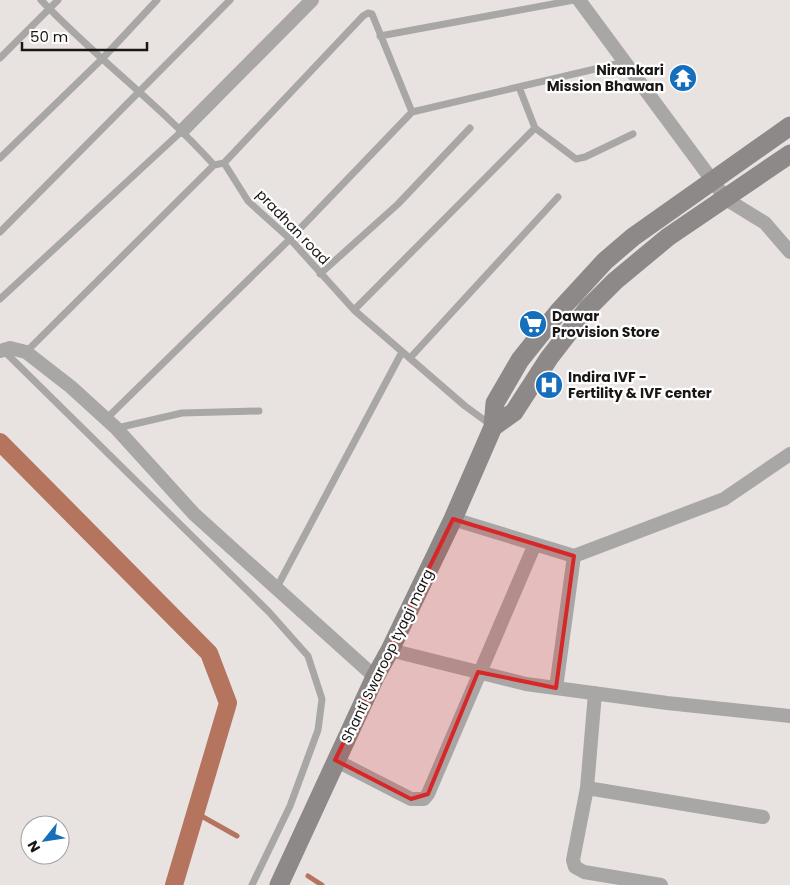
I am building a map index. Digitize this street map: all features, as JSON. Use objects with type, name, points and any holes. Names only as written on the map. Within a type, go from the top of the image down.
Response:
[{"type":"main road","name":"Shanti Swaroop tyagi marg","points":[[279,885],[375,677],[453,520],[493,426],[495,403],[520,360],[583,282],[605,260],[633,237],[790,126]]},
{"type":"main road","points":[[493,426],[514,412],[549,358],[587,309],[615,281],[668,237],[790,154]]},
{"type":"street","points":[[183,130],[312,0]]},
{"type":"street","points":[[579,0],[726,199],[765,223],[790,252]]},
{"type":"street","points":[[1,349],[10,348],[26,352],[111,423],[194,514],[375,677]]},
{"type":"street","points":[[453,520],[574,556],[724,499],[790,454]]},
{"type":"street","points":[[336,760],[411,800],[424,799],[428,794],[478,672],[535,544]]},
{"type":"street","points":[[556,688],[574,556]]},
{"type":"street","points":[[390,650],[526,684],[595,694],[790,716]]},
{"type":"street","points":[[595,694],[587,788],[573,860],[575,867],[584,872],[661,885]]},
{"type":"street","points":[[587,788],[763,817]]},
{"type":"lane","points":[[41,0],[138,93],[183,130],[214,165]]},
{"type":"lane","points":[[0,58],[58,0]]},
{"type":"lane","points":[[0,158],[103,58],[157,0]]},
{"type":"lane","points":[[0,232],[230,0]]},
{"type":"lane","points":[[380,36],[574,0]]},
{"type":"lane","points":[[26,352],[214,165],[224,163],[366,13],[372,14],[412,112]]},
{"type":"lane","points":[[111,423],[412,112],[625,62]]},
{"type":"lane","points":[[519,87],[535,128],[576,159],[585,157],[633,134]]},
{"type":"lane","points":[[320,274],[398,204],[470,128]]},
{"type":"lane","points":[[354,310],[535,128]]},
{"type":"lane","points":[[0,299],[134,173],[183,130]]},
{"type":"lane","name":"pradhan road","points":[[224,163],[248,201],[290,239],[354,310],[465,406],[493,426]]},
{"type":"lane","points":[[410,358],[558,197]]},
{"type":"lane","points":[[1,349],[268,612],[308,656],[322,699],[318,730],[290,806],[252,885]]},
{"type":"lane","points":[[276,589],[402,352]]},
{"type":"lane","points":[[111,423],[182,414],[258,411]]},
{"type":"highlighted area","points":[[453,519],[574,556],[556,688],[478,672],[428,794],[411,799],[335,760]]},
{"type":"waterway","points":[[0,442],[209,653],[228,703],[174,885]]},
{"type":"waterway","points":[[196,813],[237,836]]},
{"type":"waterway","points":[[308,876],[322,885]]},
{"type":"place","name":"Nirankari Mission Bhawan","points":[[683,78]]},
{"type":"place","name":"Dawar Provision Store","points":[[533,324]]},
{"type":"place","name":"Indira IVF - Fertility & IVF center","points":[[549,385]]}]
